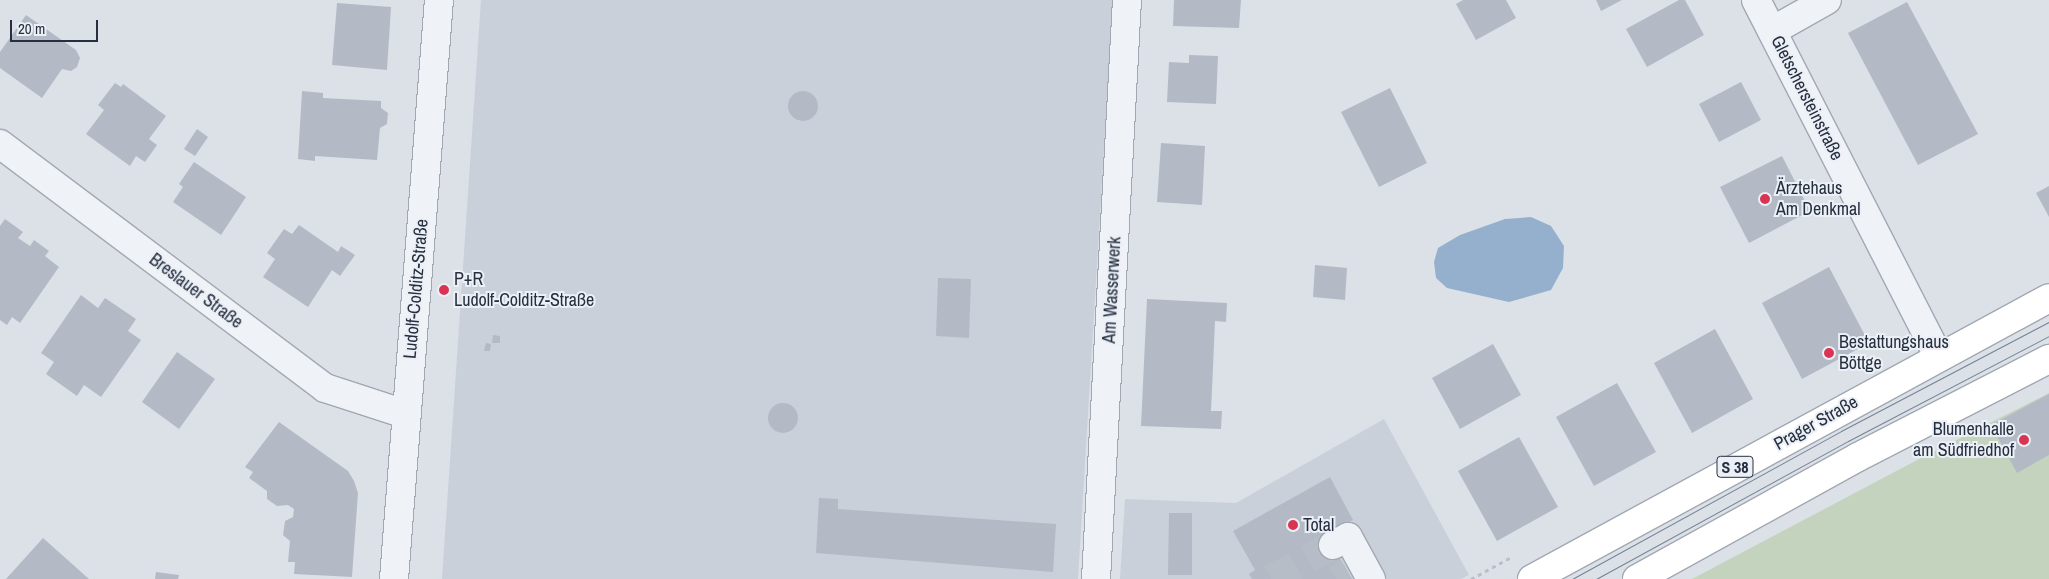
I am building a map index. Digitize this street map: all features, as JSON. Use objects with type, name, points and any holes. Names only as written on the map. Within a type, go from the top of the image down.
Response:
[{"type":"main road","name":"Prager Straße","points":[[1532,579],[2049,298]]},
{"type":"main road","points":[[1637,579],[1858,457],[2049,359]]},
{"type":"street","name":"Ludolf-Colditz-Straße","points":[[394,579],[404,414],[439,0]]},
{"type":"street","name":"Am Wasserwerk","points":[[1096,579],[1127,0]]},
{"type":"street","name":"Gletschersteinstraße","points":[[1756,0],[1939,357]]},
{"type":"street","points":[[1772,31],[1828,0]]},
{"type":"street","name":"Breslauer Straße","points":[[0,144],[325,388],[404,414]]},
{"type":"street","points":[[1333,545],[1348,537],[1360,572]]},
{"type":"shaded area","points":[[481,0],[1113,0],[1078,579],[442,579]]},
{"type":"shaded area","points":[[1384,419],[1469,575],[1461,579],[1120,579],[1125,499],[1236,503]]},
{"type":"green space","points":[[2049,393],[2049,579],[1692,579],[1921,458]]},
{"type":"water","points":[[1531,217],[1551,226],[1564,246],[1563,268],[1551,290],[1509,302],[1447,288],[1436,278],[1434,262],[1438,248],[1460,235],[1505,219]]},
{"type":"building","points":[[1174,0],[1241,0],[1239,28],[1173,26]]},
{"type":"building","points":[[1463,0],[1506,0],[1516,18],[1476,40],[1456,4]]},
{"type":"building","points":[[1596,0],[1622,0],[1601,11]]},
{"type":"building","points":[[1679,0],[1685,0],[1704,35],[1647,67],[1626,29]]},
{"type":"building","points":[[1907,2],[1978,134],[1918,165],[1848,33]]},
{"type":"building","points":[[337,3],[391,7],[387,70],[332,65]]},
{"type":"building","points":[[26,15],[76,50],[80,58],[77,67],[71,71],[62,69],[42,98],[0,68],[0,52]]},
{"type":"building","points":[[1189,55],[1218,56],[1216,104],[1167,102],[1169,62],[1189,63]]},
{"type":"building","points":[[1741,82],[1761,120],[1719,142],[1699,104]]},
{"type":"building","points":[[115,83],[121,87],[123,84],[166,116],[149,139],[157,145],[145,162],[136,156],[130,166],[86,134],[104,110],[98,105]]},
{"type":"building","points":[[1390,88],[1427,163],[1379,187],[1341,112]]},
{"type":"building","points":[[302,91],[323,93],[323,98],[381,101],[381,108],[388,113],[387,124],[380,128],[377,160],[315,156],[315,161],[298,159]]},
{"type":"building","points":[[803,91],[814,95],[818,106],[814,117],[803,121],[792,117],[788,106],[792,95]]},
{"type":"building","points":[[197,129],[208,137],[195,156],[184,149]]},
{"type":"building","points":[[1161,143],[1205,146],[1202,205],[1157,202]]},
{"type":"building","name":"Ärztehaus Am Denkmal","points":[[1782,156],[1810,211],[1749,243],[1720,187]]},
{"type":"building","points":[[194,162],[246,197],[221,235],[173,202],[183,187],[179,184]]},
{"type":"building","points":[[2049,186],[2049,217],[2036,193]]},
{"type":"building","points":[[5,219],[23,232],[18,238],[30,246],[34,240],[49,251],[45,256],[59,267],[20,323],[12,317],[7,325],[0,320],[0,226]]},
{"type":"building","points":[[299,225],[338,252],[341,246],[355,255],[340,276],[332,270],[308,307],[263,277],[275,259],[267,253],[284,229],[292,234]]},
{"type":"building","points":[[1315,265],[1347,268],[1345,300],[1313,297]]},
{"type":"building","points":[[1829,267],[1869,343],[1802,379],[1762,303]]},
{"type":"building","points":[[938,278],[971,279],[969,338],[936,336]]},
{"type":"building","points":[[81,295],[98,308],[105,298],[136,319],[128,331],[141,340],[101,397],[84,385],[77,396],[46,374],[54,362],[41,353]]},
{"type":"building","points":[[1147,299],[1227,303],[1226,322],[1215,321],[1211,411],[1222,411],[1221,429],[1141,426]]},
{"type":"building","points":[[1715,329],[1753,399],[1692,433],[1654,363]]},
{"type":"building","points":[[493,335],[500,336],[500,343],[492,343]]},
{"type":"building","points":[[486,343],[491,344],[490,351],[484,351]]},
{"type":"building","points":[[1493,344],[1521,395],[1460,429],[1432,378]]},
{"type":"building","points":[[177,352],[215,379],[179,429],[142,402]]},
{"type":"building","points":[[1617,383],[1656,452],[1594,486],[1556,417]]},
{"type":"building","name":"Blumenhalle am Südfriedhof","points":[[2049,394],[2049,455],[2017,473],[1991,425]]},
{"type":"building","points":[[783,403],[794,407],[798,418],[794,429],[783,433],[772,429],[768,418],[772,407]]},
{"type":"building","points":[[279,422],[348,471],[354,481],[358,493],[352,577],[294,574],[295,562],[288,562],[290,541],[283,535],[285,521],[293,517],[294,509],[288,505],[277,506],[267,499],[267,491],[249,478],[253,472],[245,467]]},
{"type":"building","points":[[1519,437],[1558,507],[1497,541],[1458,471]]},
{"type":"building","name":"Total","points":[[1330,477],[1353,520],[1327,535],[1351,579],[1252,579],[1249,574],[1255,570],[1233,531]]},
{"type":"building","points":[[819,498],[838,499],[838,509],[1056,524],[1053,572],[816,553]]},
{"type":"building","points":[[1169,513],[1192,513],[1192,575],[1168,575]]},
{"type":"building","points":[[43,538],[89,579],[6,579]]},
{"type":"building","points":[[156,572],[179,575],[178,579],[155,579]]},
{"type":"tunnel","points":[[1271,579],[1333,545]]},
{"type":"tunnel","points":[[1336,579],[1348,572]]},
{"type":"tram line","points":[[1572,579],[1841,431],[2049,322]]},
{"type":"tram line","points":[[1596,579],[1848,441],[2049,336]]},
{"type":"place","name":"Ärztehaus Am Denkmal","points":[[1765,199]]},
{"type":"place","name":"P+R Ludolf-Colditz-Straße","points":[[444,290]]},
{"type":"place","name":"Bestattungshaus Böttge","points":[[1829,353]]},
{"type":"place","name":"Blumenhalle am Südfriedhof","points":[[2024,440]]},
{"type":"place","name":"Total","points":[[1293,525]]}]
